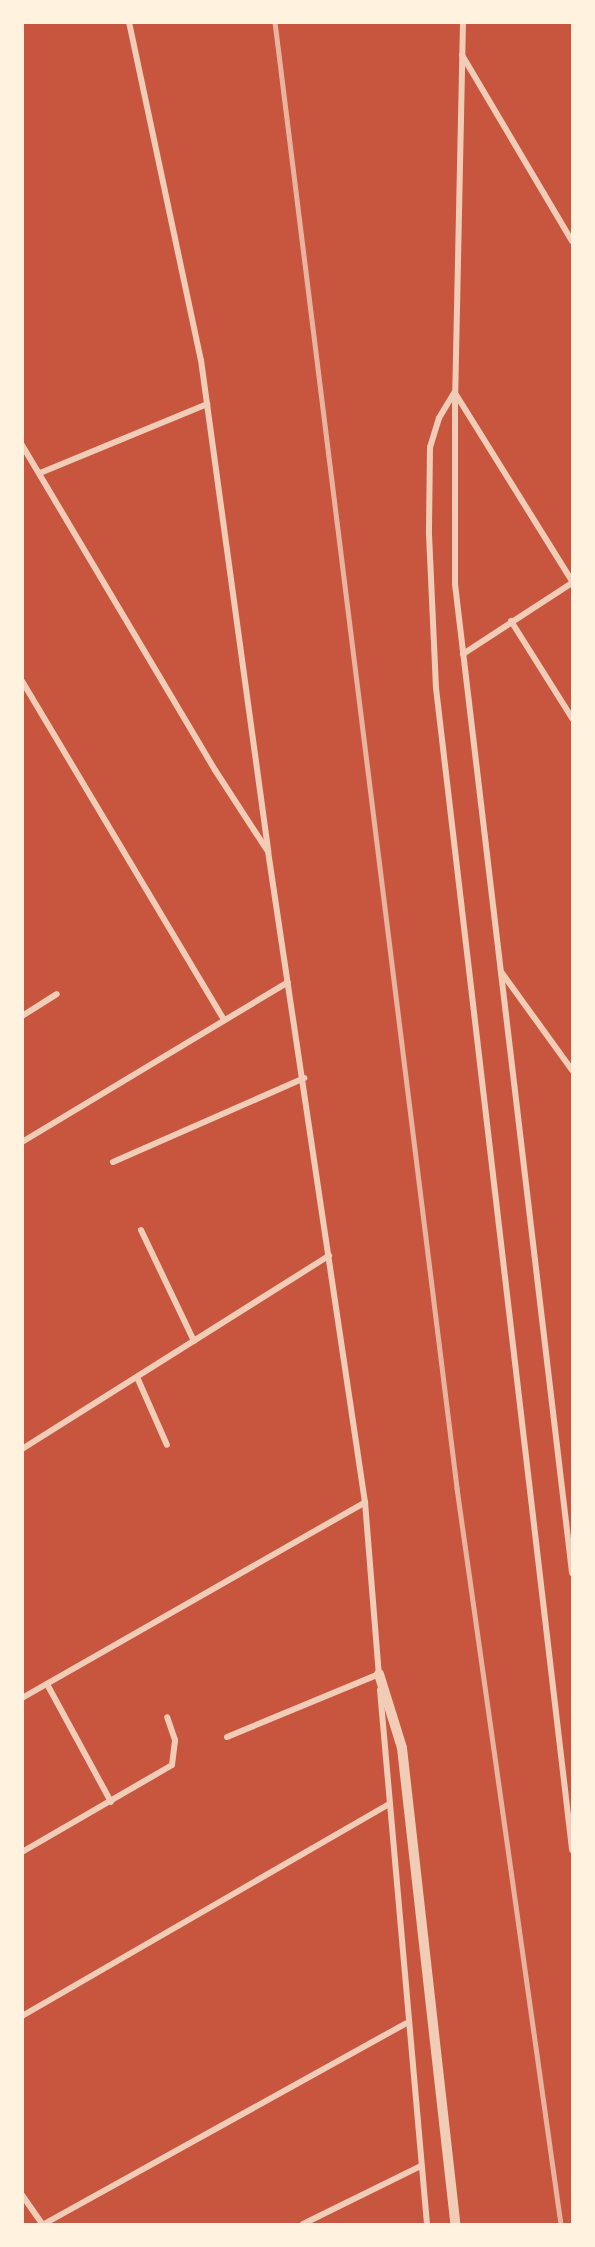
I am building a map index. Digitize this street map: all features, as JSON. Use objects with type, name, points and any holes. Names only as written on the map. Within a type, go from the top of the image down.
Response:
[{"type":"street","points":[[129,22],[185,273],[207,404],[268,851],[304,1078],[365,1502],[406,2023],[427,2224]]},
{"type":"street","points":[[463,22],[454,392],[455,584],[573,1573]]},
{"type":"street","points":[[462,55],[573,241]]},
{"type":"street","points":[[454,392],[573,582],[463,654]]},
{"type":"street","points":[[454,392],[439,418],[430,447],[429,534],[436,688],[573,1850]]},
{"type":"street","points":[[40,473],[207,404]]},
{"type":"street","points":[[22,445],[215,770],[268,851]]},
{"type":"street","points":[[511,621],[573,718]]},
{"type":"street","points":[[22,681],[25,690],[224,1020]]},
{"type":"street","points":[[501,971],[573,1070]]},
{"type":"street","points":[[22,1142],[288,982]]},
{"type":"street","points":[[22,1016],[57,994]]},
{"type":"street","points":[[113,1162],[304,1078]]},
{"type":"street","points":[[141,1230],[194,1341]]},
{"type":"street","points":[[22,1449],[329,1256]]},
{"type":"street","points":[[137,1377],[166,1445]]},
{"type":"street","points":[[22,1698],[365,1502]]},
{"type":"street","points":[[227,1737],[379,1674]]},
{"type":"street","points":[[379,1674],[402,1748],[454,2224]]},
{"type":"street","points":[[47,1684],[111,1802]]},
{"type":"street","points":[[22,1852],[172,1765],[176,1740],[167,1717]]},
{"type":"street","points":[[22,2016],[389,1804]]},
{"type":"street","points":[[22,2195],[43,2224],[406,2023]]},
{"type":"street","points":[[303,2224],[421,2166]]},
{"type":"railway","points":[[275,22],[457,1488],[561,2224]]}]
